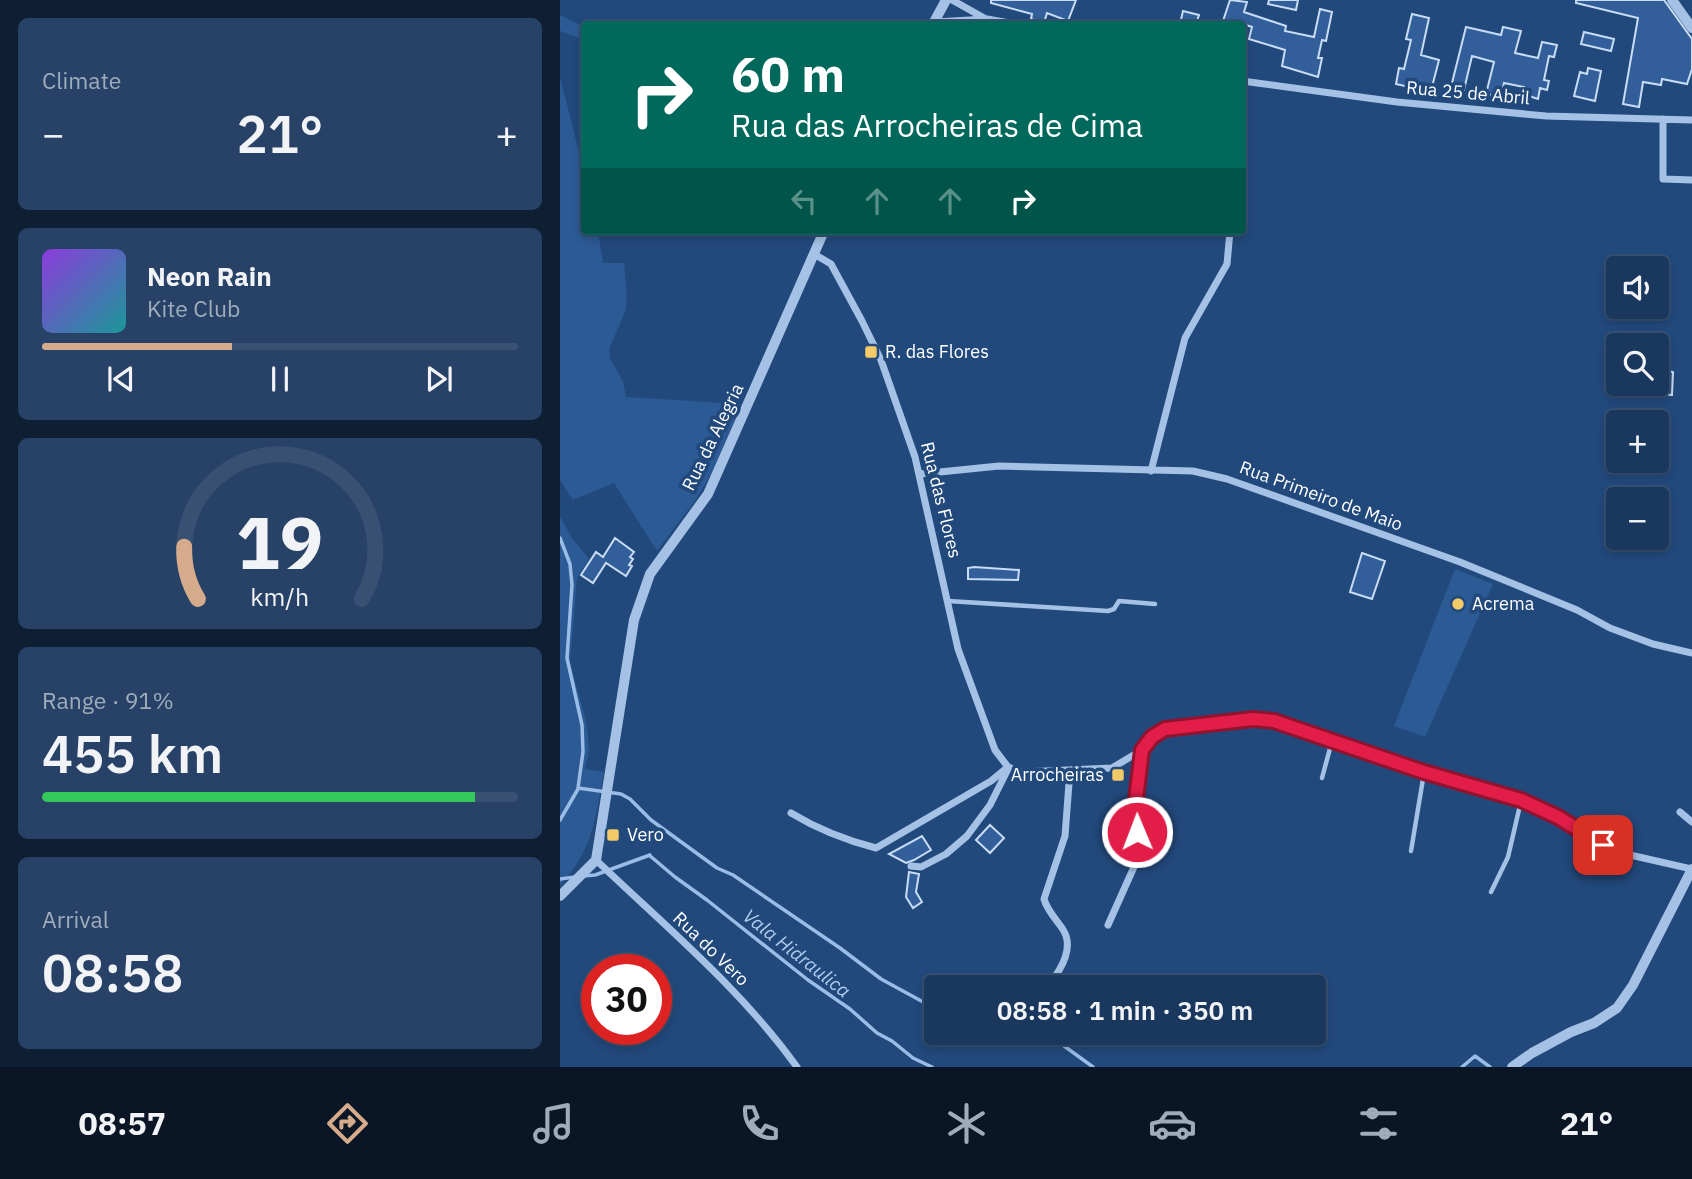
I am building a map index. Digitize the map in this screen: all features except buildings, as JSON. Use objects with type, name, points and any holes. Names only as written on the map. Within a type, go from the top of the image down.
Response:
[{"type":"street","points":[[936,21],[946,0]]},
{"type":"street","points":[[952,0],[987,19]]},
{"type":"street","points":[[1672,0],[1692,28]]},
{"type":"street","points":[[966,21],[998,21]]},
{"type":"street","name":"Rua 25 de Abril","points":[[1246,82],[1397,102],[1546,116],[1692,120]]},
{"type":"street","points":[[1663,119],[1663,179],[1692,180]]},
{"type":"street","name":"Rua da Alegria","points":[[596,860],[634,620],[641,597],[653,567],[708,494],[822,235]]},
{"type":"street","points":[[1152,471],[1185,338],[1227,264],[1230,235]]},
{"type":"street","name":"Rua das Flores","points":[[814,254],[831,264],[872,339],[906,428],[920,474],[958,649],[995,750],[1009,767]]},
{"type":"street","name":"Rua Primeiro de Maio","points":[[920,474],[999,466],[1192,471],[1227,479],[1460,562],[1577,610],[1610,628],[1653,644],[1692,653]]},
{"type":"street","points":[[1009,767],[1023,772],[1112,768],[1142,750],[1152,737],[1165,729],[1253,719],[1274,721],[1424,772],[1521,800],[1558,817],[1589,838],[1617,852],[1692,869],[1633,985],[1617,1008],[1594,1023],[1541,1048],[1512,1067]]},
{"type":"street","points":[[1108,925],[1139,858],[1134,816],[1142,750]]},
{"type":"street","points":[[791,813],[838,838],[876,848],[991,781],[1009,767]]},
{"type":"street","points":[[911,866],[921,867],[946,854],[967,836],[990,805],[1009,767]]},
{"type":"street","points":[[1055,975],[1065,959],[1068,942],[1065,932],[1046,907],[1044,899],[1065,836],[1070,770]]},
{"type":"street","points":[[1680,812],[1692,822]]},
{"type":"street","points":[[560,896],[596,860]]},
{"type":"street","name":"Rua do Vero","points":[[596,860],[720,979],[774,1035],[797,1067]]},
{"type":"lane","points":[[948,601],[1108,611],[1114,609],[1119,601],[1155,604]]},
{"type":"lane","points":[[1322,778],[1332,740]]},
{"type":"lane","points":[[1411,851],[1424,772]]},
{"type":"lane","points":[[1491,892],[1508,857],[1521,800]]},
{"type":"shaded area","points":[[560,15],[581,26],[581,39],[560,31]]},
{"type":"shaded area","points":[[560,77],[581,160],[581,235],[599,235],[603,263],[624,263],[627,297],[625,312],[609,349],[610,359],[623,381],[626,397],[741,404],[714,469],[697,498],[657,551],[614,483],[573,500],[560,480]]},
{"type":"shaded area","points":[[560,516],[572,538],[589,559],[577,578],[570,663],[588,735],[589,751],[585,769],[604,772],[595,819],[586,846],[580,859],[560,885]]},
{"type":"shaded area","points":[[1455,569],[1493,584],[1425,737],[1394,726]]},
{"type":"waterway","points":[[560,538],[570,564],[572,585],[567,658],[582,725],[583,752],[578,788],[621,794],[630,799],[651,820],[717,868],[733,875],[881,979],[924,1002]]},
{"type":"waterway","points":[[560,820],[578,789]]},
{"type":"waterway","name":"Vala Hidraulica","points":[[649,855],[808,980],[850,1009],[877,1033],[913,1058],[932,1067]]},
{"type":"waterway","points":[[583,876],[595,875],[650,855]]},
{"type":"waterway","points":[[560,879],[575,877]]},
{"type":"waterway","points":[[1063,1045],[1093,1067]]},
{"type":"waterway","name":"Vala Hidraulica","points":[[1462,1067],[1475,1056],[1490,1067]]},
{"type":"place","name":"R. das Flores","points":[[871,352]]},
{"type":"place","name":"Acrema","points":[[1458,604]]},
{"type":"place","name":"Arrocheiras","points":[[1118,775]]},
{"type":"place","name":"Vero","points":[[613,835]]},
{"type":"route","points":[[1137,832],[1134,816],[1142,750],[1152,737],[1165,729],[1253,719],[1274,721],[1424,772],[1521,800],[1558,817],[1603,845]]}]
